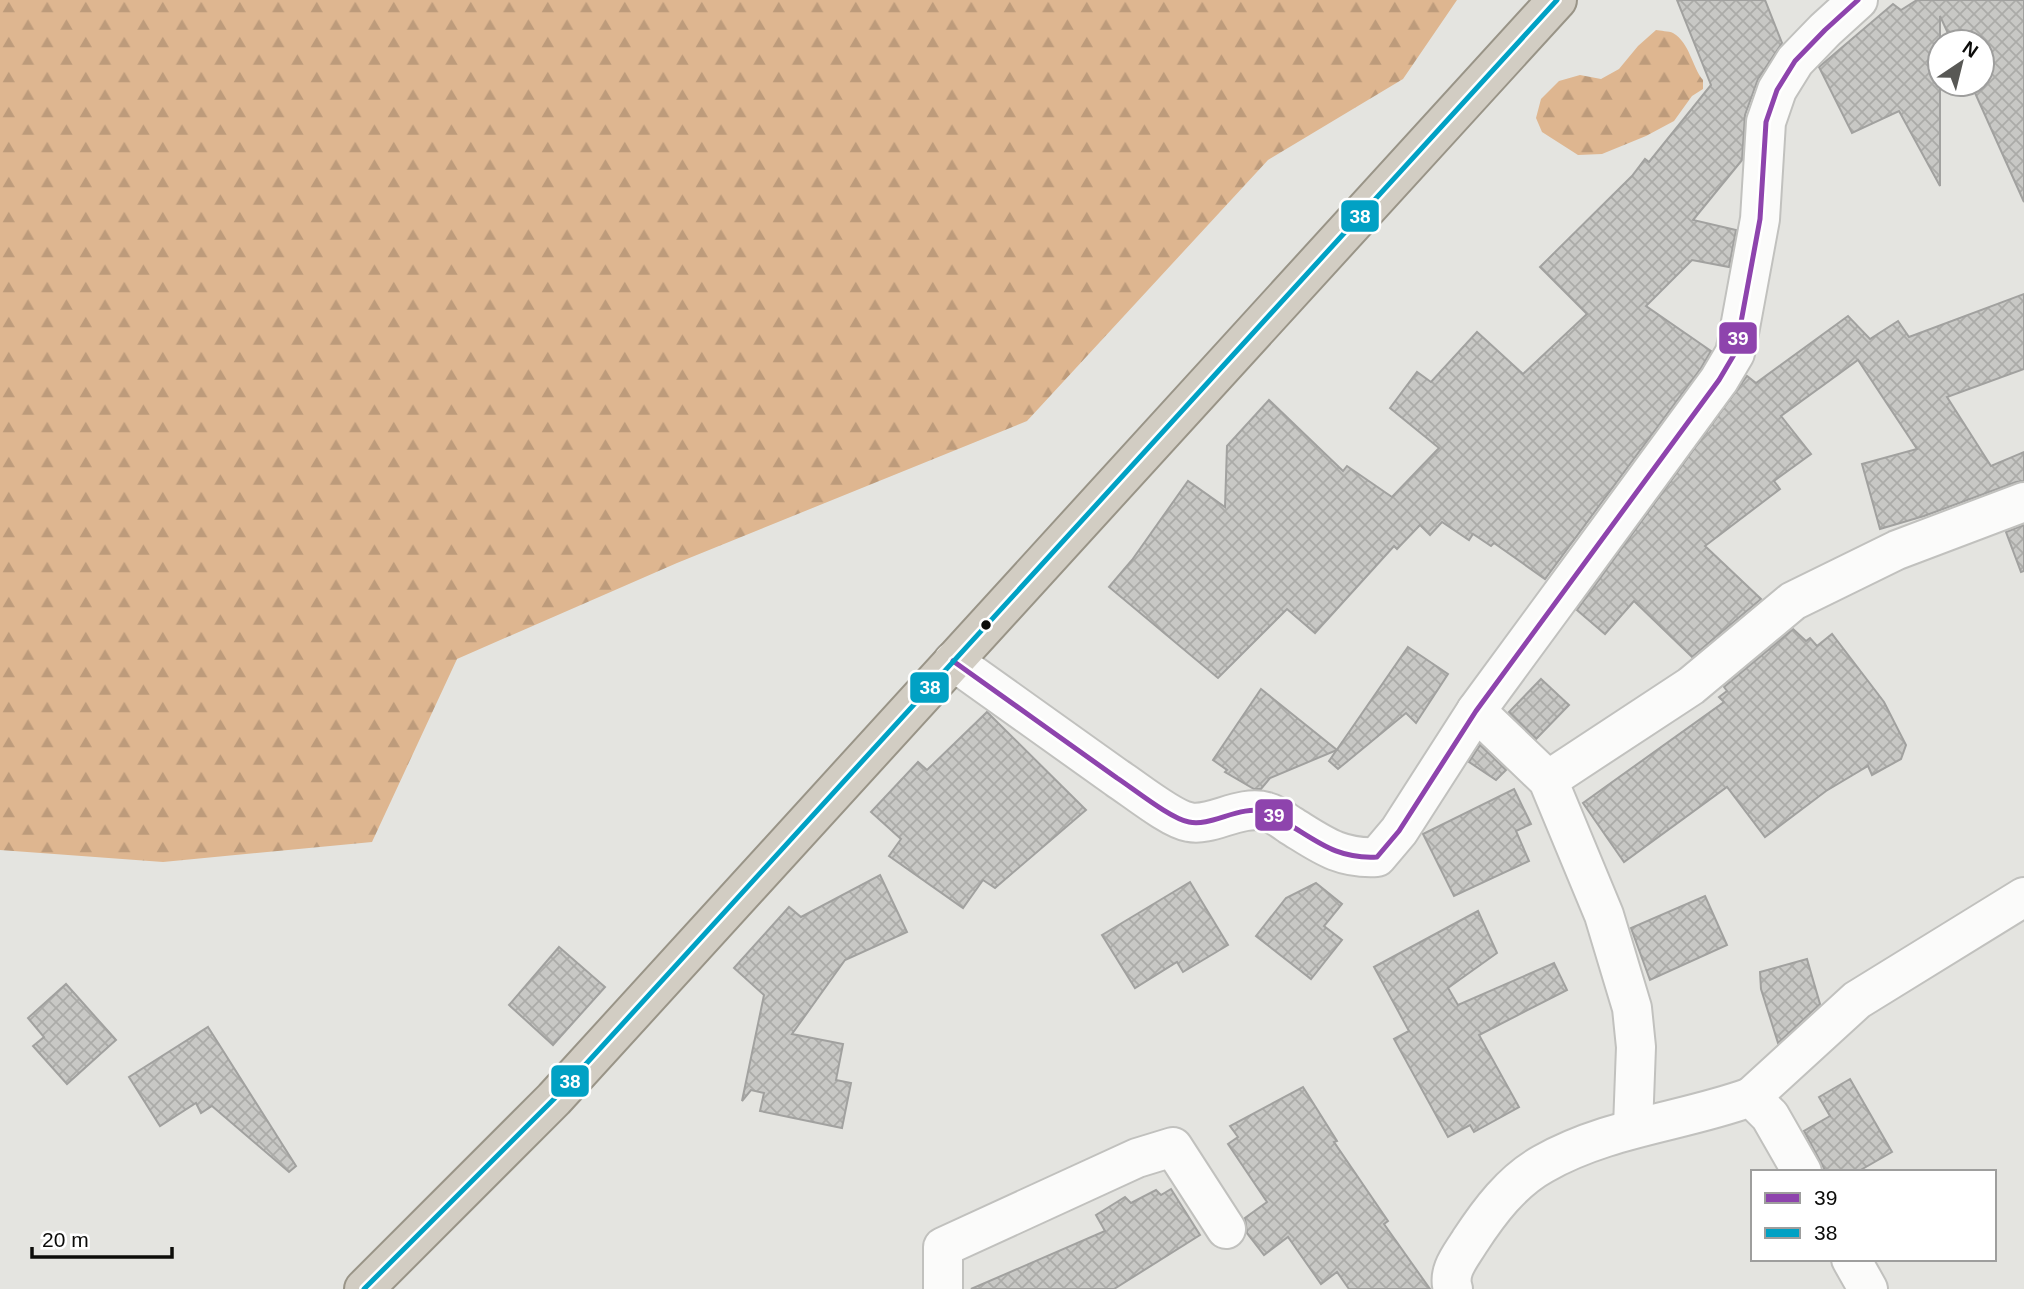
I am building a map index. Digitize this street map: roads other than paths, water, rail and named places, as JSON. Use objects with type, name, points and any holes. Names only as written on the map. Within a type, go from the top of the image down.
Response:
[{"type":"highway","points":[[364,1289],[554,1098],[1557,0]]},
{"type":"street","points":[[953,661],[1179,818],[1199,822],[1241,811],[1269,812],[1337,854],[1357,858],[1377,857],[1399,831],[1476,711],[1719,380],[1735,353],[1760,219],[1766,122],[1777,90],[1795,61],[1858,0]]},
{"type":"street","points":[[1548,780],[1691,686],[1793,601],[1897,550],[2024,502]]},
{"type":"street","points":[[1476,711],[1548,780],[1604,915],[1632,1008],[1636,1047],[1633,1127]]},
{"type":"street","points":[[1453,1289],[1452,1271],[1488,1215],[1513,1187],[1541,1164],[1633,1127],[1716,1110],[1751,1097],[1857,1000],[2024,897]]},
{"type":"street","points":[[1751,1097],[1770,1116],[1801,1170]]},
{"type":"street","points":[[943,1289],[943,1247],[1137,1158],[1172,1147],[1226,1229]]},
{"type":"street","points":[[1852,1261],[1868,1289]]}]
